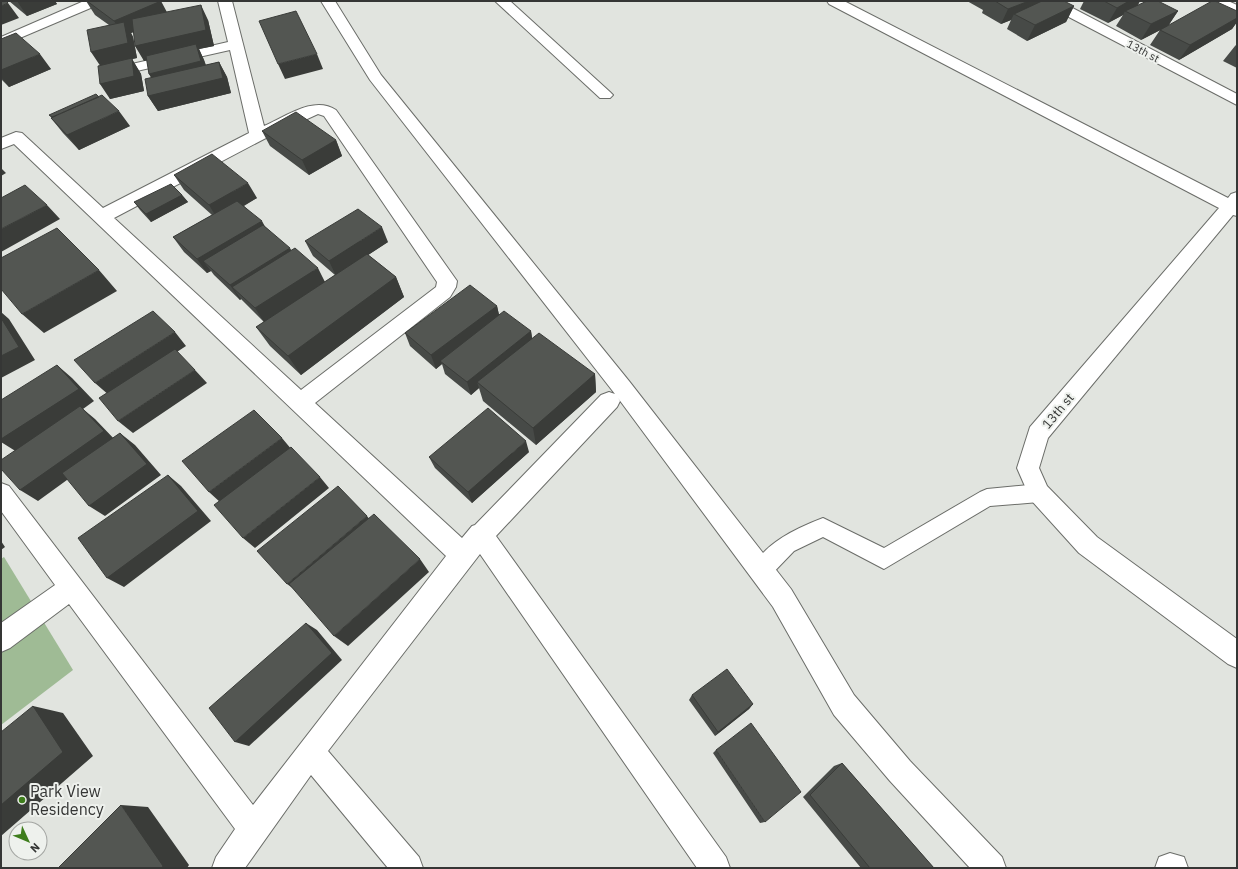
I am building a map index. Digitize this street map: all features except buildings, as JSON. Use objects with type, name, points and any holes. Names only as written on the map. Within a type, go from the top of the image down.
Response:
[{"type":"street","points":[[1,42],[95,1]]},
{"type":"street","points":[[328,1],[375,77],[622,387],[782,598],[844,705],[900,771],[991,868]]},
{"type":"street","points":[[502,1],[605,95]]},
{"type":"street","points":[[834,1],[1235,205]]},
{"type":"street","name":"13th st","points":[[1049,1],[1237,100]]},
{"type":"street","points":[[1217,1],[1237,10]]},
{"type":"street","points":[[229,3],[234,45],[258,135]]},
{"type":"street","points":[[110,73],[234,45]]},
{"type":"street","points":[[103,216],[258,135],[315,109],[327,111],[446,281],[446,287],[442,292],[300,403]]},
{"type":"street","points":[[1,144],[16,137],[103,216],[462,555]]},
{"type":"street","name":"13th st","points":[[1235,205],[1038,434],[1028,468],[1039,493],[1088,545],[1237,655]]},
{"type":"street","points":[[227,868],[253,829],[310,752],[462,555],[480,534],[608,401]]},
{"type":"street","points":[[1,493],[253,829]]},
{"type":"street","points":[[480,534],[716,868]]},
{"type":"street","points":[[1,639],[71,588]]},
{"type":"street","points":[[310,752],[408,868]]},
{"type":"lane","points":[[762,571],[787,544],[822,527],[884,559],[987,498],[1039,493]]},
{"type":"green space","points":[[4,557],[73,670],[1,725],[1,559]]},
{"type":"place","name":"Park View Residency","points":[[22,800]]}]
